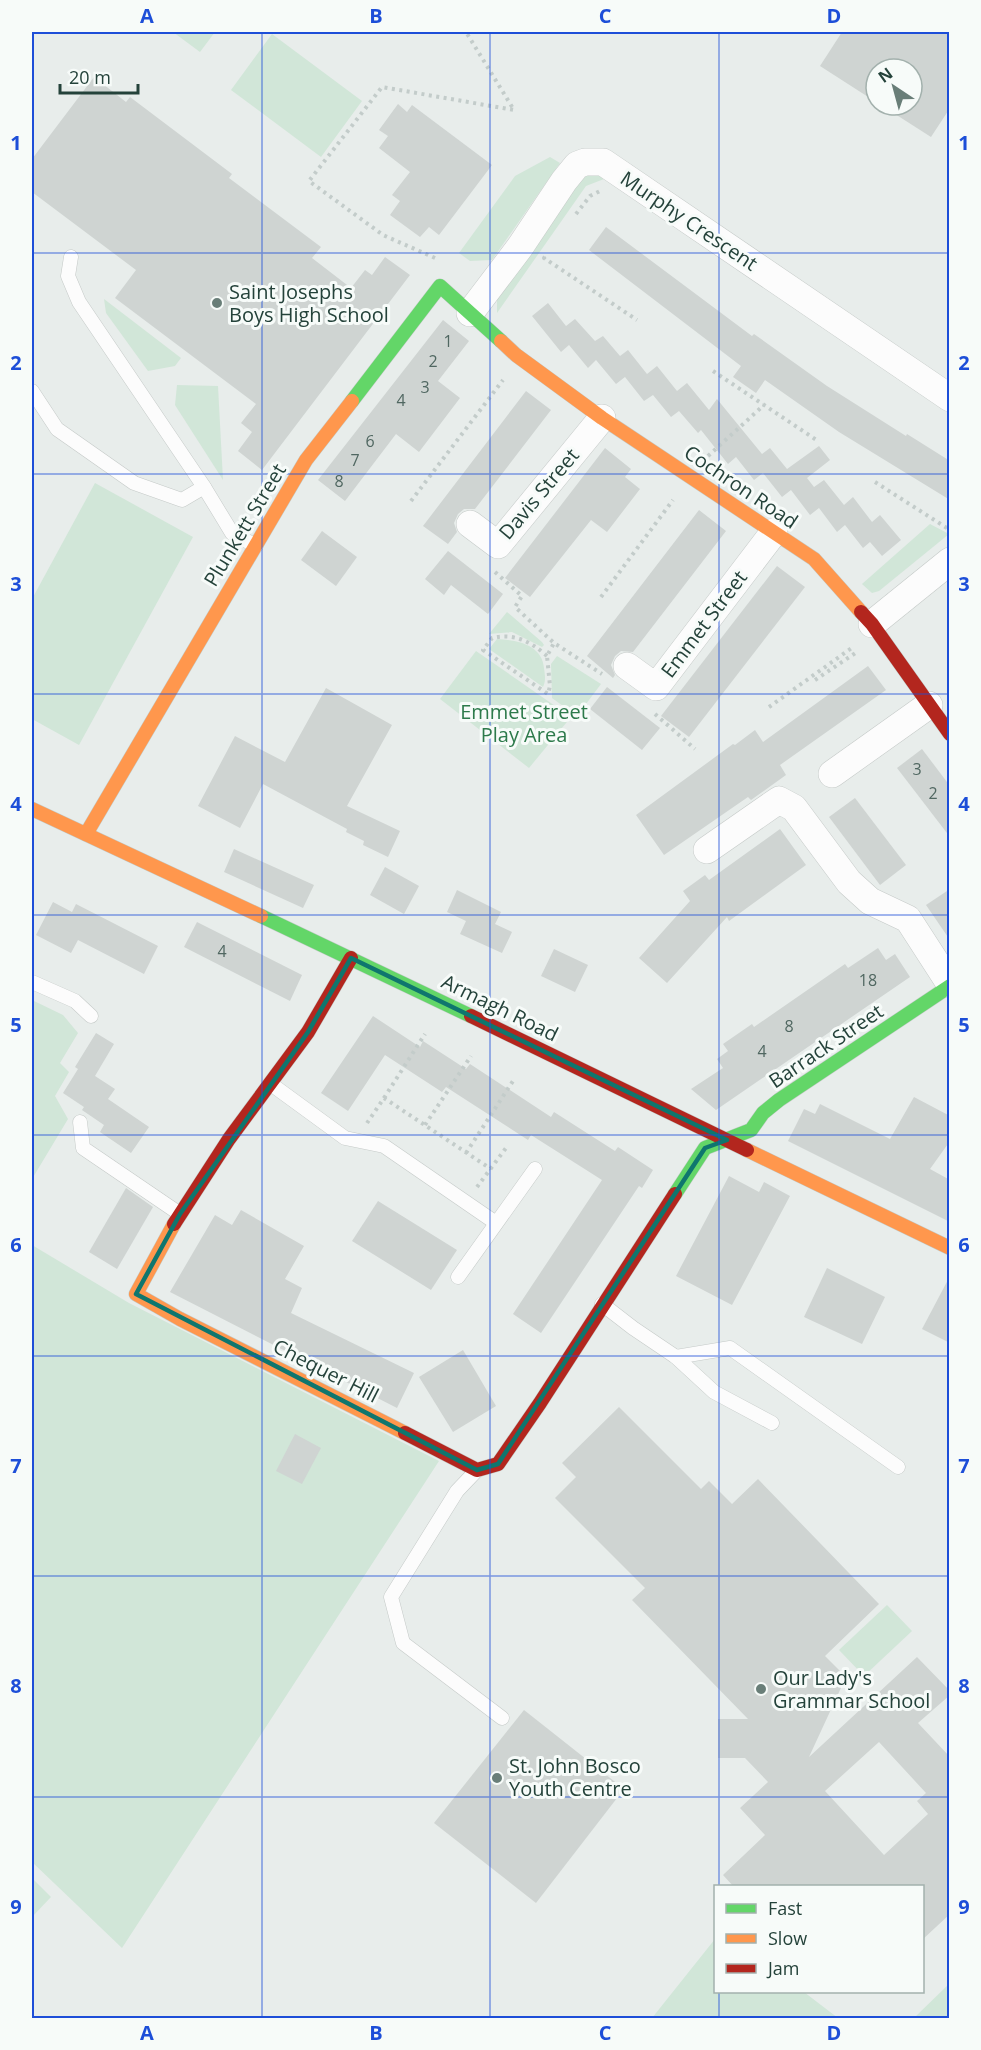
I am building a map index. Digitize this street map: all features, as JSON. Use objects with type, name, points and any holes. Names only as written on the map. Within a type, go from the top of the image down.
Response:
[{"type":"street","name":"Murphy Crescent","points":[[470,313],[520,247],[564,180],[577,165],[585,162],[603,162],[950,398]]},
{"type":"street","points":[[440,286],[470,313]]},
{"type":"street","name":"Plunkett Street","points":[[86,834],[306,460],[440,286]]},
{"type":"street","name":"Cochron Road","points":[[470,313],[516,356],[602,418],[814,559],[872,624],[950,734]]},
{"type":"street","name":"Davis Street","points":[[470,524],[498,545],[602,418]]},
{"type":"street","name":"Emmet Street","points":[[616,671],[657,687],[774,532]]},
{"type":"street","points":[[872,624],[950,561]]},
{"type":"street","points":[[832,774],[929,705]]},
{"type":"street","points":[[707,850],[780,800],[794,808],[849,882],[870,901],[908,919],[950,985]]},
{"type":"street","name":"Armagh Road","points":[[32,809],[351,957],[950,1248]]},
{"type":"street","name":"Chequer Hill","points":[[351,957],[308,1032],[272,1084],[229,1139],[180,1214],[136,1294],[180,1319],[477,1470]]},
{"type":"street","name":"Barrack Street","points":[[727,1140],[751,1130],[763,1113],[779,1100],[950,985]]},
{"type":"street","points":[[477,1470],[498,1464],[705,1148],[727,1140]]},
{"type":"lane","points":[[71,257],[68,276],[79,302],[204,487],[232,533],[256,546]]},
{"type":"lane","points":[[32,392],[57,429],[134,483],[183,500],[204,487]]},
{"type":"lane","points":[[32,982],[75,1001],[91,1016]]},
{"type":"lane","points":[[272,1084],[345,1138],[384,1146],[496,1223]]},
{"type":"lane","points":[[80,1122],[83,1148],[180,1214]]},
{"type":"lane","points":[[458,1277],[535,1169]]},
{"type":"lane","points":[[602,1304],[633,1329],[676,1357],[714,1392],[772,1424]]},
{"type":"lane","points":[[676,1357],[730,1348],[898,1467]]},
{"type":"lane","points":[[477,1470],[458,1491],[391,1597],[403,1642],[502,1718]]},
{"type":"path","points":[[440,286],[443,261],[383,235],[309,181],[382,87],[514,110],[466,32]]},
{"type":"path","points":[[570,223],[590,196],[609,186],[619,173]]},
{"type":"path","points":[[551,249],[544,258],[637,320]]},
{"type":"path","points":[[713,371],[818,441]]},
{"type":"path","points":[[411,501],[504,379]]},
{"type":"path","points":[[688,475],[764,405]]},
{"type":"path","points":[[875,482],[950,530]]},
{"type":"path","points":[[601,597],[680,491]]},
{"type":"path","points":[[495,572],[522,596],[515,607],[554,643],[616,671]]},
{"type":"path","points":[[547,656],[528,641],[509,636],[492,638],[483,650],[548,694],[550,686],[547,656],[554,643]]},
{"type":"path","points":[[769,706],[855,646]]},
{"type":"path","points":[[815,680],[859,651]]},
{"type":"path","points":[[652,712],[695,749]]},
{"type":"path","points":[[355,1140],[425,1034]]},
{"type":"path","points":[[425,1125],[471,1056]]},
{"type":"path","points":[[466,1152],[513,1082]]},
{"type":"path","points":[[384,1098],[491,1169]]},
{"type":"path","points":[[466,1203],[506,1148]]},
{"type":"highlighted area","points":[[351,958],[727,1140],[705,1148],[498,1464],[477,1470],[136,1294],[180,1214],[308,1032]]},
{"type":"green space","points":[[173,32],[215,32],[200,52]]},
{"type":"green space","points":[[272,34],[362,101],[321,157],[231,90]]},
{"type":"green space","points":[[550,157],[560,163],[492,260],[470,261],[459,253],[515,176]]},
{"type":"green space","points":[[591,170],[604,179],[586,186],[497,313],[497,289],[575,175]]},
{"type":"green space","points":[[104,299],[181,358],[175,366],[148,371],[106,313]]},
{"type":"green space","points":[[177,385],[218,386],[223,480],[175,405]]},
{"type":"green space","points":[[95,483],[193,537],[79,745],[32,719],[32,599]]},
{"type":"green space","points":[[930,524],[949,534],[879,591],[872,593],[862,584]]},
{"type":"green space","points":[[507,612],[544,645],[542,647],[512,632],[489,634]]},
{"type":"green space","points":[[497,639],[520,642],[538,653],[544,671],[543,687],[489,649]]},
{"type":"green space","name":"Emmet Street Play Area","points":[[476,651],[571,717],[529,768],[440,699]]},
{"type":"green space","points":[[557,656],[601,684],[577,716],[552,698],[551,664]]},
{"type":"green space","points":[[32,1000],[63,1015],[78,1033],[60,1063],[69,1072],[55,1096],[68,1119],[32,1179]]},
{"type":"green space","points":[[32,1245],[129,1303],[439,1461],[122,1948],[32,1862]]},
{"type":"green space","points":[[887,1605],[912,1631],[864,1676],[839,1650]]},
{"type":"green space","points":[[32,1878],[51,1897],[32,1917]]},
{"type":"green space","points":[[714,1940],[714,1993],[805,1993],[838,2018],[652,2018]]},
{"type":"green space","points":[[949,1984],[949,2018],[914,2018]]},
{"type":"building","points":[[842,32],[950,32],[950,108],[931,137],[900,117],[924,117],[924,57],[864,57],[864,94],[820,66]]},
{"type":"building","points":[[94,77],[126,102],[130,97],[232,174],[229,178],[321,247],[312,258],[351,288],[365,270],[372,275],[385,257],[410,275],[262,470],[238,451],[252,432],[241,423],[256,404],[115,298],[136,270],[32,192],[32,159]]},
{"type":"building","points":[[398,104],[407,112],[412,105],[492,165],[439,235],[429,227],[420,237],[390,215],[400,201],[392,195],[410,172],[379,148],[388,136],[379,130]]},
{"type":"building","points":[[606,227],[752,336],[754,334],[827,386],[950,461],[950,500],[839,432],[765,380],[756,393],[733,377],[741,366],[589,250]]},
{"type":"building","points":[[548,303],[566,326],[575,319],[595,341],[603,336],[620,356],[628,350],[647,374],[657,366],[677,391],[687,383],[709,410],[717,399],[762,454],[770,448],[787,469],[819,446],[830,460],[807,478],[814,487],[824,480],[844,505],[853,497],[872,522],[880,515],[901,540],[882,556],[870,542],[863,548],[845,525],[837,532],[819,508],[810,515],[791,490],[782,497],[763,473],[754,480],[736,457],[728,464],[701,430],[698,433],[679,411],[671,417],[653,395],[644,401],[625,377],[616,384],[596,360],[588,368],[569,345],[561,352],[532,316]]},
{"type":"building","points":[[443,320],[469,341],[438,381],[460,398],[419,452],[396,434],[345,501],[318,480]]},
{"type":"building","points":[[526,391],[551,410],[475,509],[464,509],[458,514],[454,523],[457,532],[448,544],[423,526]]},
{"type":"building","points":[[605,448],[631,469],[625,477],[640,489],[607,532],[591,520],[530,597],[505,578]]},
{"type":"building","points":[[699,510],[726,531],[633,652],[621,651],[615,656],[611,665],[615,675],[613,678],[587,656]]},
{"type":"building","points":[[322,531],[357,557],[336,586],[301,560]]},
{"type":"building","points":[[448,551],[503,594],[488,614],[451,585],[444,595],[425,579]]},
{"type":"building","points":[[777,566],[805,587],[689,737],[661,716]]},
{"type":"building","points":[[868,666],[886,690],[780,765],[786,775],[751,800],[748,797],[664,855],[636,815],[733,744],[735,745],[755,730],[763,742]]},
{"type":"building","points":[[607,687],[660,728],[642,750],[590,709]]},
{"type":"building","points":[[326,688],[392,725],[347,806],[400,831],[388,857],[363,845],[364,841],[346,832],[347,829],[263,784],[240,828],[198,806],[235,736],[285,762]]},
{"type":"building","points":[[922,749],[950,786],[950,837],[897,768]]},
{"type":"building","points":[[855,798],[906,865],[880,885],[829,817]]},
{"type":"building","points":[[780,829],[806,865],[729,921],[727,917],[667,983],[639,958],[690,901],[683,891],[705,875],[709,880]]},
{"type":"building","points":[[234,849],[314,885],[303,908],[224,872]]},
{"type":"building","points":[[385,867],[419,886],[404,914],[370,895]]},
{"type":"building","points":[[950,889],[950,940],[926,905]]},
{"type":"building","points":[[457,890],[501,912],[495,924],[512,932],[502,953],[460,934],[466,921],[447,912]]},
{"type":"building","points":[[53,902],[72,912],[76,904],[158,946],[144,974],[78,940],[71,953],[36,935]]},
{"type":"building","points":[[197,922],[302,975],[290,1001],[184,947]]},
{"type":"building","points":[[878,948],[886,960],[895,954],[910,977],[716,1110],[691,1089],[723,1068],[717,1059],[728,1051],[723,1044],[752,1024],[754,1027],[845,964],[848,968]]},
{"type":"building","points":[[554,949],[588,965],[575,992],[541,976]]},
{"type":"building","points":[[373,1016],[420,1047],[423,1041],[466,1069],[470,1064],[551,1117],[554,1112],[615,1151],[618,1147],[653,1170],[642,1188],[639,1186],[541,1333],[513,1314],[602,1180],[531,1135],[528,1140],[446,1087],[442,1092],[385,1055],[348,1111],[321,1093]]},
{"type":"building","points":[[96,1033],[114,1044],[95,1076],[115,1089],[108,1099],[149,1127],[131,1153],[100,1132],[104,1125],[82,1110],[84,1107],[63,1093],[78,1069],[75,1067]]},
{"type":"building","points":[[914,1097],[950,1116],[950,1141],[930,1169],[950,1180],[950,1222],[788,1141],[804,1109],[815,1114],[820,1104],[890,1139]]},
{"type":"building","points":[[729,1176],[759,1192],[764,1182],[790,1196],[732,1305],[676,1276]]},
{"type":"building","points":[[126,1188],[153,1207],[117,1269],[89,1252]]},
{"type":"building","points":[[378,1201],[457,1250],[431,1290],[352,1241]]},
{"type":"building","points":[[241,1210],[304,1246],[285,1279],[302,1288],[291,1313],[414,1373],[397,1408],[170,1292],[215,1215],[232,1225]]},
{"type":"building","points":[[827,1268],[885,1297],[862,1344],[804,1317]]},
{"type":"building","points":[[950,1276],[950,1343],[922,1329]]},
{"type":"building","points":[[463,1350],[496,1406],[453,1432],[419,1377]]},
{"type":"building","points":[[619,1407],[701,1489],[709,1481],[732,1504],[758,1479],[879,1604],[825,1656],[846,1677],[809,1757],[917,1657],[950,1691],[950,1695],[918,1723],[950,1757],[950,1914],[924,1938],[924,1885],[732,1885],[723,1875],[765,1835],[740,1808],[768,1782],[745,1758],[718,1758],[718,1719],[748,1719],[632,1600],[645,1588],[555,1498],[576,1477],[562,1463]],"holes":[[[879,1742],[926,1793],[917,1801],[928,1814],[884,1855],[825,1791]]]},
{"type":"building","points":[[295,1434],[321,1448],[302,1484],[276,1471]]},
{"type":"building","points":[[524,1710],[624,1789],[536,1903],[434,1823]]},
{"type":"traffic: fast","points":[[352,401],[440,286],[501,341]]},
{"type":"traffic: fast","points":[[261,916],[471,1016]]},
{"type":"traffic: fast","points":[[675,1194],[705,1148],[751,1130],[763,1113],[779,1100],[950,986]]},
{"type":"traffic: slow","points":[[501,341],[516,355],[602,418],[814,559],[861,612]]},
{"type":"traffic: slow","points":[[86,834],[306,460],[352,401]]},
{"type":"traffic: slow","points":[[32,809],[261,916]]},
{"type":"traffic: slow","points":[[747,1150],[950,1248]]},
{"type":"traffic: slow","points":[[174,1224],[136,1294],[180,1319],[405,1433]]},
{"type":"traffic: jam","points":[[861,612],[872,624],[950,734]]},
{"type":"traffic: jam","points":[[174,1224],[229,1139],[308,1032],[351,958]]},
{"type":"traffic: jam","points":[[471,1016],[747,1150]]},
{"type":"traffic: jam","points":[[405,1433],[477,1470],[498,1464],[675,1194]]},
{"type":"place","name":"Saint Josephs Boys High School","points":[[217,303]]},
{"type":"place","name":"Our Lady's Grammar School","points":[[761,1689]]},
{"type":"place","name":"St. John Bosco Youth Centre","points":[[497,1778]]}]
